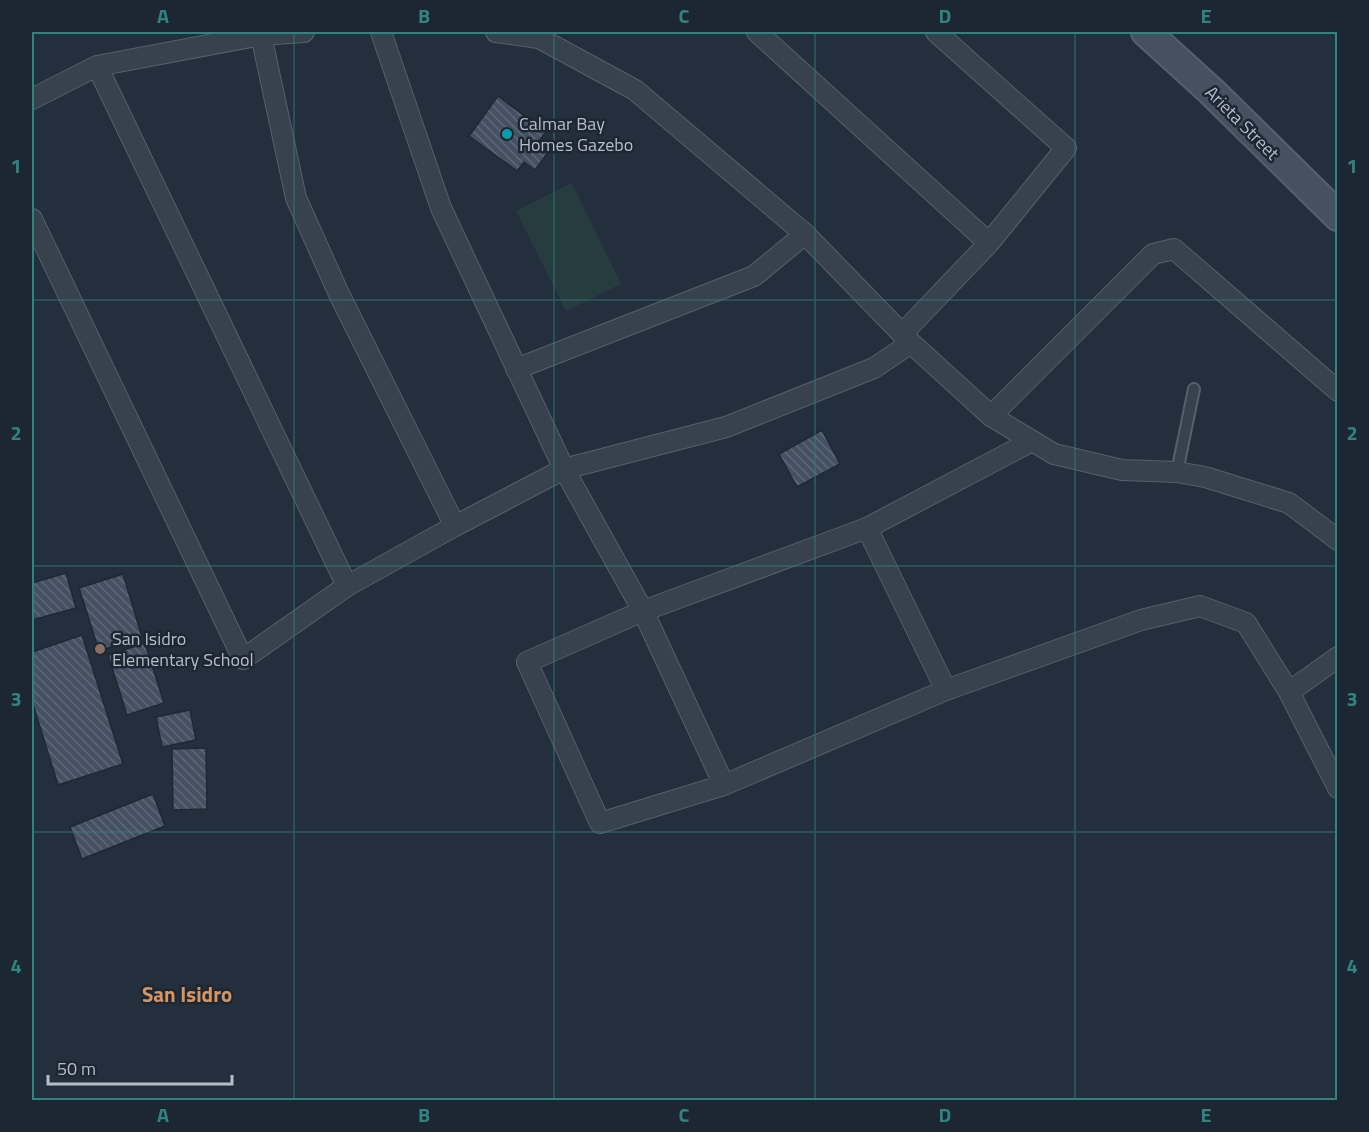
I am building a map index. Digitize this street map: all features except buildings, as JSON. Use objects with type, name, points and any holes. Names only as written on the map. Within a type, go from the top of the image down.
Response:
[{"type":"street","points":[[32,99],[97,66],[261,35],[304,32]]},
{"type":"street","points":[[381,32],[441,208],[564,469],[643,611],[724,785]]},
{"type":"street","points":[[496,32],[539,38],[635,90],[805,234],[907,338],[991,416],[1032,441],[1054,454],[1122,470],[1178,472],[1205,477],[1289,503],[1338,540]]},
{"type":"street","points":[[757,32],[989,243]]},
{"type":"street","points":[[32,219],[243,660],[347,586],[564,469],[726,427],[873,368],[907,338],[989,243],[1066,148],[936,32]]},
{"type":"street","name":"Arieta Street","points":[[1146,32],[1211,91],[1338,216]]},
{"type":"street","points":[[261,35],[296,198],[339,294],[455,526]]},
{"type":"street","points":[[97,66],[347,586]]},
{"type":"street","points":[[516,369],[754,276],[805,234]]},
{"type":"street","points":[[991,416],[1153,254],[1174,249],[1338,391]]},
{"type":"street","points":[[1032,441],[867,528],[643,611],[527,662],[600,823],[724,785],[946,690],[1141,620],[1200,606],[1246,622],[1289,692],[1338,788]]},
{"type":"street","points":[[867,528],[946,690]]},
{"type":"street","points":[[1289,692],[1338,657]]},
{"type":"lane","points":[[1178,472],[1194,389]]},
{"type":"green space","points":[[572,183],[621,284],[566,311],[516,211]]},
{"type":"place","name":"Calmar Bay Homes Gazebo","points":[[507,134]]},
{"type":"place","name":"San Isidro Elementary School","points":[[100,649]]},
{"type":"district","name":"San Isidro","points":[[187,995]]}]
